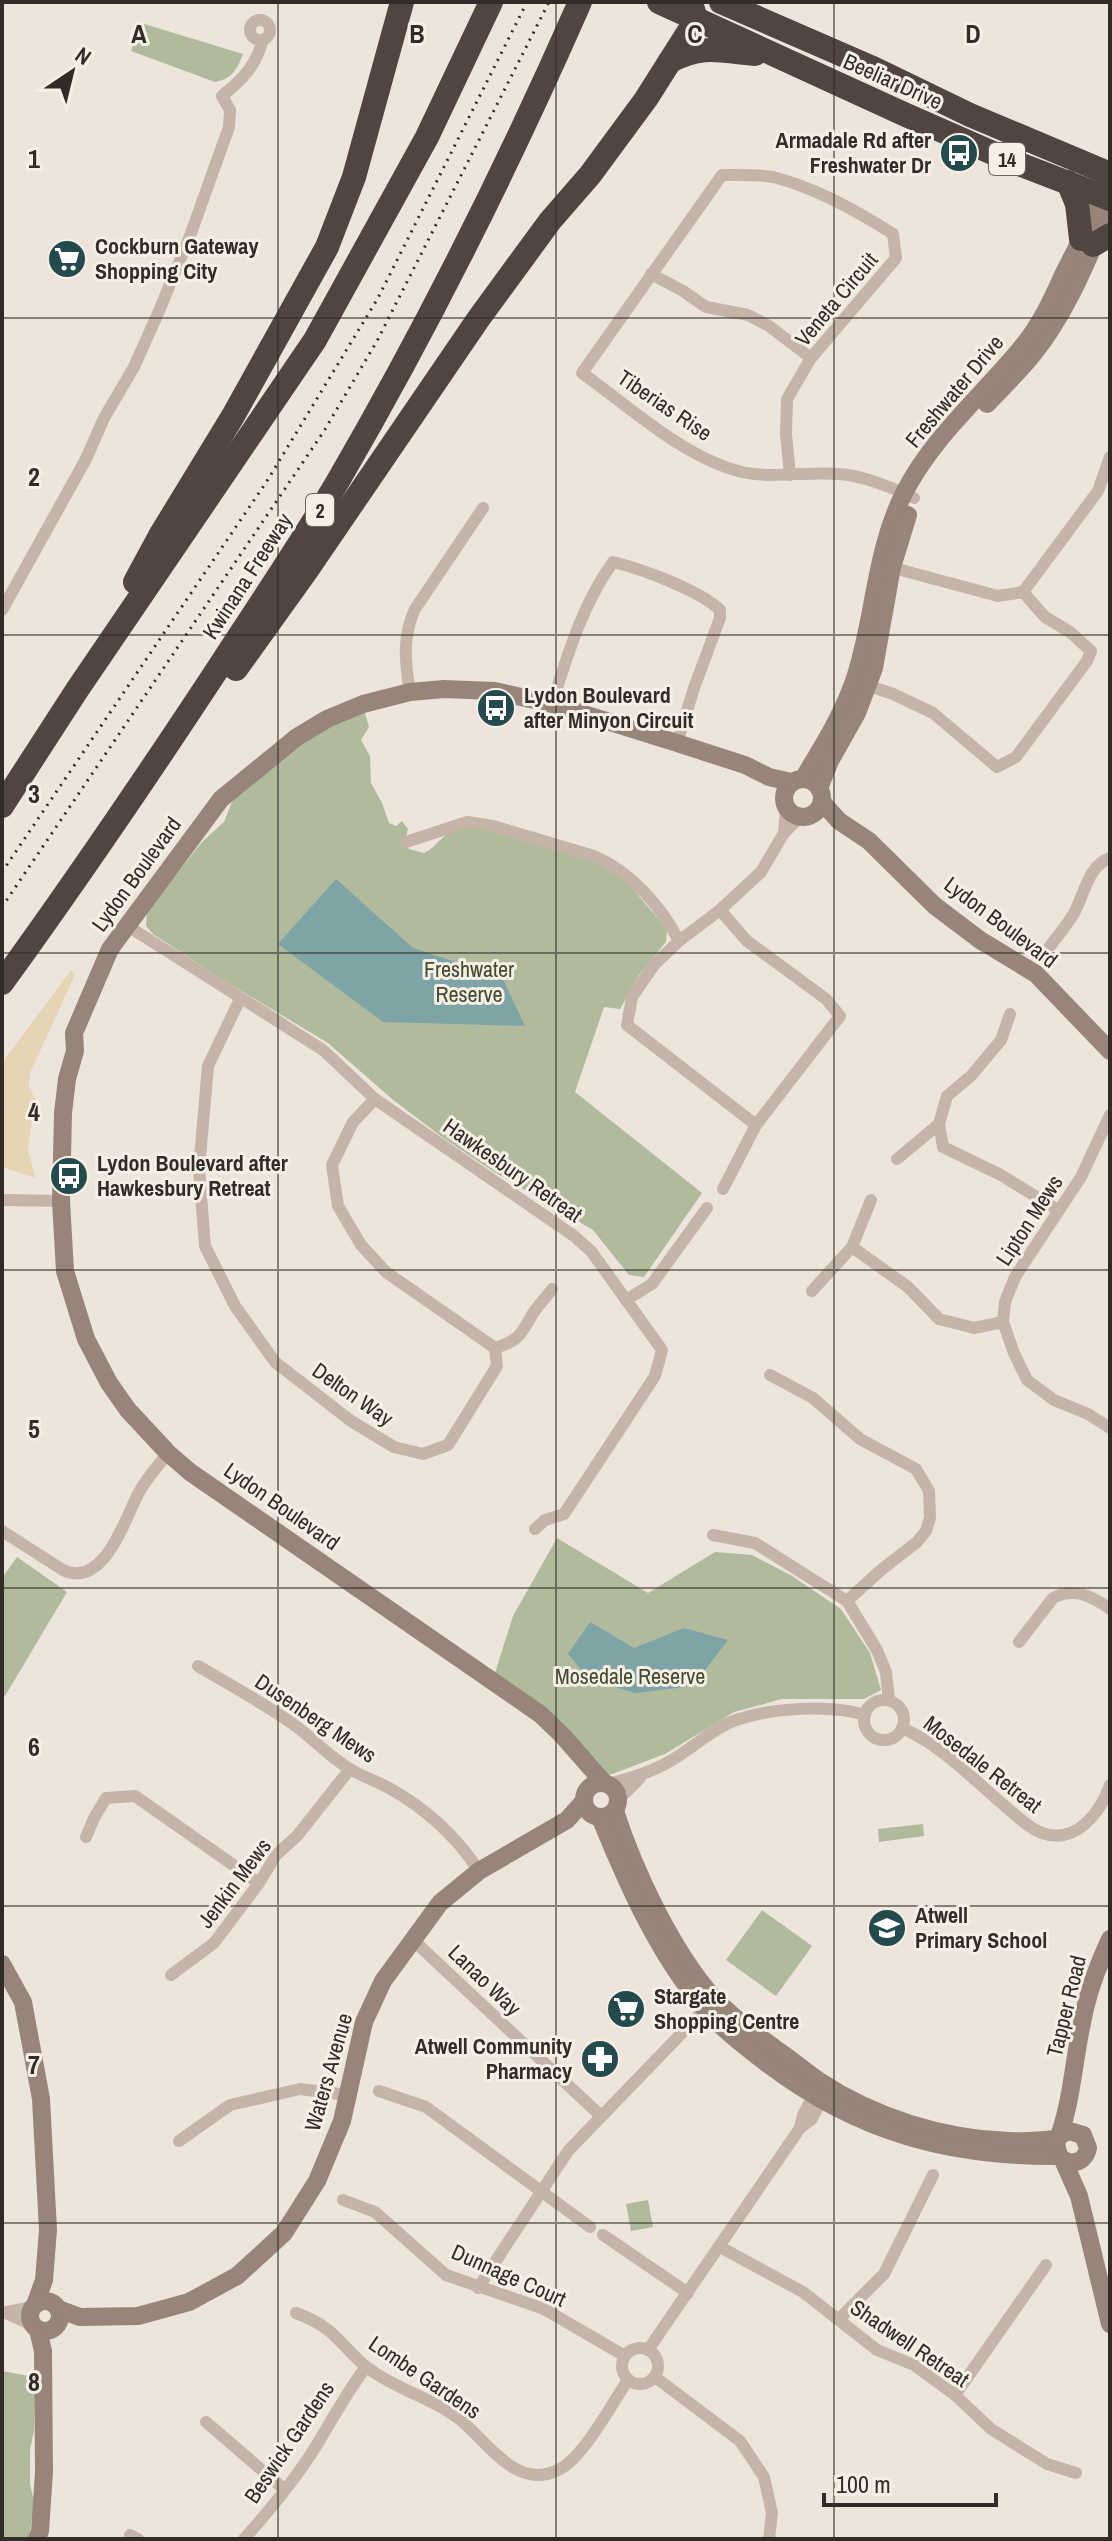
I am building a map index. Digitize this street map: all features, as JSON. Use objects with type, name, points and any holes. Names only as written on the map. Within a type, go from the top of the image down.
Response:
[{"type":"highway","points":[[77,690],[161,534],[240,404],[327,247],[358,164],[402,2]]},
{"type":"highway","points":[[2,806],[77,690],[315,340],[427,137],[491,2]]},
{"type":"highway","name":"Kwinana Freeway","points":[[2,983],[87,867],[155,765],[287,563],[366,431],[449,282],[580,2]]},
{"type":"highway","name":"Beeliar Drive","points":[[660,2],[694,7],[773,56],[1011,161],[1068,182],[1108,190]]},
{"type":"highway","name":"Beeliar Drive","points":[[721,2],[875,69],[970,115],[1108,190]]},
{"type":"highway","points":[[751,2],[787,30]]},
{"type":"highway","points":[[155,765],[181,742],[266,628],[479,318],[646,99],[670,61],[694,7]]},
{"type":"highway","points":[[670,61],[693,51],[704,50],[773,56]]},
{"type":"highway","points":[[1068,182],[1095,240]]},
{"type":"street","points":[[2,610],[86,459],[153,325],[190,236],[229,127],[230,110],[222,96],[245,77],[258,39]]},
{"type":"street","name":"Veneta Circuit","points":[[582,373],[722,175],[770,177],[820,193],[893,234],[896,258],[811,358],[787,399],[790,475]]},
{"type":"street","name":"Freshwater Drive","points":[[802,798],[839,718],[861,683],[863,646],[885,566],[890,527],[947,444],[1035,352],[1072,293],[1095,240],[1108,190]]},
{"type":"street","points":[[651,274],[706,307],[759,320],[811,358]]},
{"type":"street","name":"Tiberias Rise","points":[[582,373],[689,451],[742,472],[841,474],[910,495]]},
{"type":"street","points":[[885,566],[998,596],[1023,592],[1104,492],[1110,457]]},
{"type":"street","points":[[410,692],[405,645],[407,626],[415,609],[483,508]]},
{"type":"street","points":[[552,704],[576,628],[598,583],[613,562],[632,567],[702,597],[720,610],[720,618],[677,743]]},
{"type":"street","points":[[861,683],[933,713],[997,767],[1016,757],[1087,661],[1091,651],[1070,632],[1045,617],[1023,592]]},
{"type":"street","name":"Lydon Boulevard","points":[[1060,2148],[1011,2156],[971,2152],[928,2144],[853,2118],[760,2037],[710,2003],[667,1929],[582,1760],[562,1735],[518,1698],[190,1472],[168,1453],[128,1410],[109,1383],[86,1339],[65,1271],[61,1201],[63,1113],[67,1079],[75,1051],[74,1033],[110,949],[221,799],[253,770],[327,719],[363,704],[410,692],[444,689],[495,691],[552,704],[745,765],[769,777],[869,841],[935,906],[980,940],[1036,974],[1110,1051]]},
{"type":"street","points":[[756,1125],[627,1025],[632,997],[654,965],[761,872],[802,798]]},
{"type":"street","points":[[406,842],[467,822],[493,826],[594,856],[628,875],[671,926],[679,941]]},
{"type":"street","points":[[1050,946],[1074,914],[1089,878],[1103,860],[1110,858]]},
{"type":"street","points":[[720,910],[747,941],[826,999],[840,1016],[756,1125],[723,1189]]},
{"type":"street","name":"Hawkesbury Retreat","points":[[126,925],[323,1050],[375,1099],[574,1236],[591,1251],[662,1350],[655,1376],[564,1514],[545,1520],[535,1529]]},
{"type":"street","name":"Delton Way","points":[[240,999],[208,1066],[199,1169],[205,1246],[235,1306],[275,1362],[351,1421],[394,1447],[423,1454],[448,1445],[497,1366],[495,1348]]},
{"type":"street","points":[[1010,1014],[1001,1040],[971,1076],[947,1096],[939,1124],[943,1147],[1001,1175],[1058,1210]]},
{"type":"street","name":"Lydon Boulevard","points":[[1095,1034],[1110,1061]]},
{"type":"street","points":[[375,1099],[353,1122],[332,1165],[338,1206],[361,1245],[386,1272],[495,1348],[512,1343],[526,1330],[533,1313],[552,1289]]},
{"type":"street","name":"Lipton Mews","points":[[1003,1322],[1005,1302],[1015,1277],[1081,1177],[1110,1115]]},
{"type":"street","points":[[897,1159],[939,1124]]},
{"type":"street","points":[[2,1200],[61,1201]]},
{"type":"street","points":[[812,1291],[852,1247],[871,1200]]},
{"type":"street","points":[[626,1300],[652,1284],[707,1208]]},
{"type":"street","points":[[852,1247],[908,1287],[939,1319],[974,1328],[1003,1322],[1027,1380],[1054,1400],[1088,1414],[1110,1428]]},
{"type":"street","points":[[770,1375],[813,1398],[860,1439],[916,1469],[929,1491],[930,1518],[926,1531],[847,1601]]},
{"type":"street","points":[[2,1531],[73,1575],[94,1569],[114,1544],[140,1491],[168,1453]]},
{"type":"street","points":[[713,1535],[755,1543],[847,1601],[877,1650],[886,1672],[889,1700]]},
{"type":"street","points":[[1019,1642],[1053,1598],[1061,1594],[1076,1591],[1110,1609]]},
{"type":"street","name":"Dusenberg Mews","points":[[198,1666],[255,1697],[350,1769],[390,1789],[445,1829],[464,1848],[479,1871]]},
{"type":"street","points":[[889,1700],[903,1712],[902,1728],[891,1738],[877,1738],[868,1731],[865,1715],[874,1702],[889,1700]]},
{"type":"street","points":[[601,1800],[670,1762],[734,1721],[781,1712],[828,1708],[865,1715]]},
{"type":"street","name":"Mosedale Retreat","points":[[902,1728],[930,1743],[1029,1826],[1048,1834],[1070,1832],[1088,1822],[1102,1805],[1110,1785]]},
{"type":"street","name":"Jenkin Mews","points":[[171,1975],[214,1943],[276,1855],[297,1836],[350,1769]]},
{"type":"street","points":[[86,1837],[106,1798],[135,1796],[259,1883]]},
{"type":"street","name":"Waters Avenue","points":[[45,2316],[138,2316],[189,2302],[237,2276],[284,2233],[317,2181],[342,2121],[364,2022],[383,1981],[412,1939],[440,1903],[479,1871],[601,1800]]},
{"type":"street","name":"Lanao Way","points":[[412,1939],[601,2116]]},
{"type":"street","name":"Tapper Road","points":[[1060,2148],[1081,2026],[1110,1939]]},
{"type":"street","points":[[2,1964],[23,2002],[41,2099],[48,2230],[44,2280],[44,2472],[37,2539]]},
{"type":"street","points":[[478,2288],[568,2151],[710,2003]]},
{"type":"street","name":"Tapper Road","points":[[1071,2086],[1083,2135]]},
{"type":"street","points":[[179,2141],[230,2105],[300,2089],[348,2095]]},
{"type":"street","points":[[379,2091],[426,2107],[590,2227]]},
{"type":"street","points":[[648,2350],[800,2128],[811,2120],[822,2091]]},
{"type":"street","points":[[1079,2196],[1088,2143],[1083,2135],[1069,2131],[1060,2148],[1079,2196],[1110,2324]]},
{"type":"street","points":[[1060,2148],[1077,2162],[1085,2157]]},
{"type":"street","points":[[839,2319],[884,2274],[933,2175]]},
{"type":"street","name":"Dunnage Court","points":[[343,2200],[375,2212],[446,2275],[544,2309],[625,2356]]},
{"type":"street","points":[[603,2235],[688,2293]]},
{"type":"street","name":"Shadwell Retreat","points":[[720,2247],[803,2292],[877,2350],[914,2365],[955,2395],[991,2429],[1047,2464],[1076,2473]]},
{"type":"street","points":[[955,2395],[1046,2265]]},
{"type":"street","points":[[4,2313],[45,2316]]},
{"type":"street","name":"Lombe Gardens","points":[[296,2313],[327,2329],[366,2367],[397,2386],[439,2405],[459,2419],[519,2472],[540,2475],[565,2466],[579,2453],[628,2380]]},
{"type":"street","points":[[635,2348],[648,2350],[657,2359],[655,2377],[645,2384],[628,2380],[622,2368],[625,2356],[635,2348]]},
{"type":"street","name":"Beswick Gardens","points":[[244,2539],[312,2452],[349,2389],[366,2367]]},
{"type":"street","points":[[655,2377],[740,2441],[764,2477],[772,2513],[769,2539]]},
{"type":"street","points":[[206,2422],[285,2490]]},
{"type":"green space","points":[[141,23],[243,54],[234,72],[215,82],[131,51]]},
{"type":"green space","name":"Freshwater Reserve","points":[[364,710],[369,727],[361,740],[370,756],[371,783],[389,823],[396,826],[402,821],[408,829],[405,841],[409,849],[424,853],[454,831],[482,828],[594,861],[626,881],[667,929],[666,942],[639,975],[620,1009],[604,1007],[575,1092],[702,1193],[644,1277],[629,1275],[593,1230],[491,1170],[442,1137],[392,1099],[328,1043],[223,980],[153,934],[146,926],[147,911],[202,842],[224,822],[238,793],[307,737]]},
{"type":"green space","name":"Mosedale Reserve","points":[[557,1538],[648,1593],[715,1552],[752,1555],[792,1576],[841,1609],[870,1653],[881,1690],[864,1699],[782,1699],[734,1712],[665,1754],[607,1776],[495,1673],[513,1616]]},
{"type":"green space","points":[[17,1557],[67,1592],[5,1696],[2,1693],[2,1578]]},
{"type":"green space","points":[[923,1824],[924,1836],[879,1842],[878,1829]]},
{"type":"green space","points":[[762,1910],[812,1946],[776,1996],[726,1960]]},
{"type":"green space","points":[[648,2200],[653,2227],[631,2231],[626,2204]]},
{"type":"green space","points":[[2,2371],[35,2377],[34,2430],[30,2450],[30,2484],[34,2502],[29,2539],[2,2539]]},
{"type":"sand","points":[[71,970],[75,975],[30,1073],[29,1087],[35,1099],[28,1149],[35,1178],[2,1167],[2,1063]]},
{"type":"water","points":[[336,879],[413,948],[502,977],[525,1026],[383,1022],[278,944]]},
{"type":"water","points":[[590,1622],[634,1648],[684,1628],[728,1640],[693,1686],[635,1693],[589,1679],[568,1654]]},
{"type":"railway","points":[[2,872],[267,481],[378,298],[527,2]]},
{"type":"railway","points":[[2,907],[324,431],[377,341],[549,2]]},
{"type":"place","name":"Armadale Rd after Freshwater Dr","points":[[959,153]]},
{"type":"place","name":"Cockburn Gateway Shopping City","points":[[67,259]]},
{"type":"place","name":"Lydon Boulevard after Minyon Circuit","points":[[496,708]]},
{"type":"place","name":"Lydon Boulevard after Hawkesbury Retreat","points":[[69,1176]]},
{"type":"place","name":"Atwell Primary School","points":[[887,1928]]},
{"type":"place","name":"Stargate Shopping Centre","points":[[626,2009]]},
{"type":"place","name":"Atwell Community Pharmacy","points":[[600,2059]]}]
